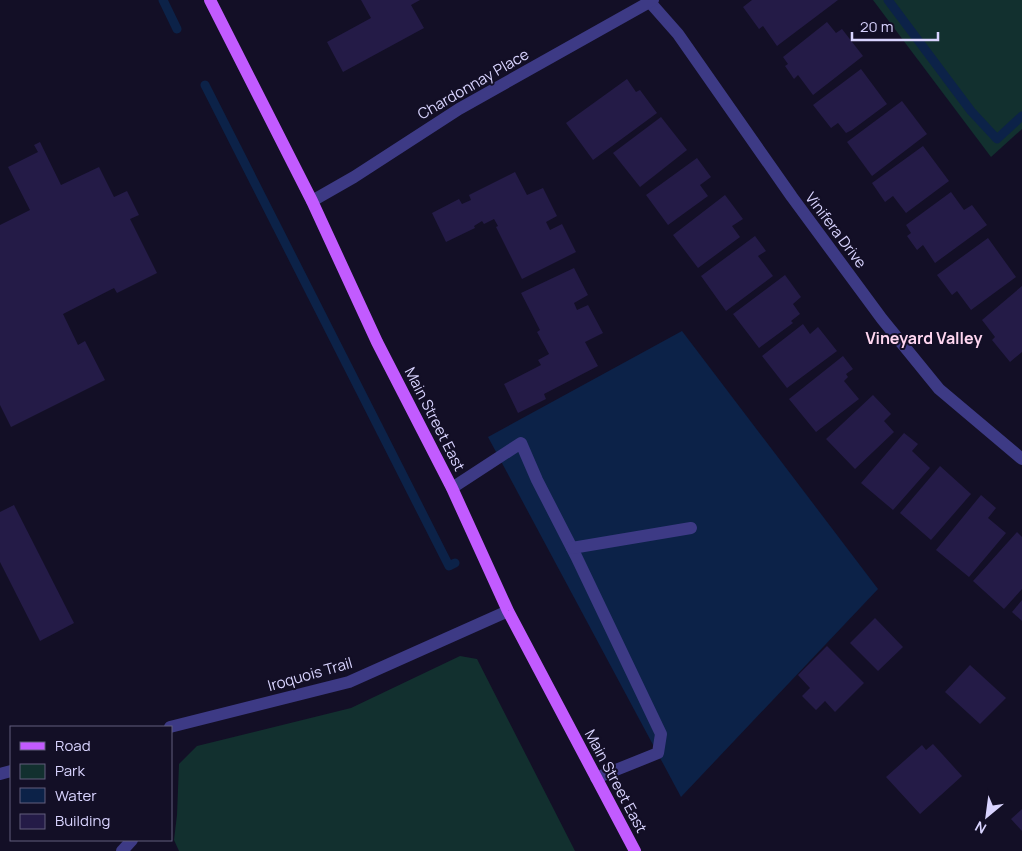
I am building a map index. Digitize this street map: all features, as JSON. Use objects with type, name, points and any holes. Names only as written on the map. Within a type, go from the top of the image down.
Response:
[{"type":"main road","name":"Main Street East","points":[[210,0],[312,201],[377,342],[452,488],[508,611],[635,851]]},
{"type":"street","name":"Chardonnay Place","points":[[312,201],[354,177],[459,109],[650,1]]},
{"type":"street","name":"Vinifera Drive","points":[[650,1],[678,34],[792,197],[882,319],[939,389],[1020,453]]},
{"type":"street","points":[[452,488],[521,443],[536,480],[572,548],[661,734],[658,753],[596,778]]},
{"type":"street","points":[[572,548],[691,528]]},
{"type":"street","name":"Iroquois Trail","points":[[172,726],[349,682],[508,611]]},
{"type":"street","points":[[122,851],[131,841]]},
{"type":"green space","points":[[873,0],[1022,0],[1022,129],[991,157]]},
{"type":"green space","points":[[460,656],[477,659],[575,851],[179,851],[174,840],[179,764],[197,746],[351,708]]},
{"type":"water","points":[[682,331],[878,589],[681,797],[488,437]]},
{"type":"building","points":[[361,0],[420,0],[411,5],[424,28],[343,72],[327,42],[371,18]]},
{"type":"building","points":[[752,0],[838,0],[777,46],[763,26],[759,29],[743,7]]},
{"type":"building","points":[[827,22],[836,33],[842,29],[863,56],[813,95],[798,75],[794,79],[785,66],[788,64],[783,57]]},
{"type":"building","points":[[861,69],[887,104],[846,133],[838,123],[831,128],[813,105]]},
{"type":"building","points":[[627,79],[636,92],[640,90],[657,113],[593,160],[566,123]]},
{"type":"building","points":[[902,101],[927,134],[872,176],[847,142]]},
{"type":"building","points":[[661,117],[687,150],[640,187],[613,153]]},
{"type":"building","points":[[40,142],[61,185],[99,167],[114,197],[127,191],[139,215],[130,219],[157,273],[117,293],[114,288],[63,314],[78,345],[85,341],[105,380],[11,427],[0,405],[0,225],[30,210],[8,167],[38,152],[34,145]]},
{"type":"building","points":[[923,146],[949,181],[906,213],[893,196],[885,202],[872,183]]},
{"type":"building","points":[[697,158],[711,177],[700,185],[708,196],[668,225],[646,195]]},
{"type":"building","points":[[515,172],[527,195],[543,188],[557,216],[546,222],[550,230],[562,224],[576,252],[522,279],[496,227],[498,226],[494,219],[484,224],[482,221],[474,226],[475,228],[446,242],[432,213],[459,199],[462,204],[471,200],[469,195]]},
{"type":"building","points":[[951,192],[964,210],[972,205],[987,225],[935,263],[923,245],[917,250],[907,236],[911,233],[906,225]]},
{"type":"building","points":[[725,195],[743,219],[732,226],[740,237],[698,268],[673,235]]},
{"type":"building","points":[[755,236],[766,251],[758,256],[773,276],[726,311],[701,276]]},
{"type":"building","points":[[988,238],[1016,277],[971,310],[957,291],[952,295],[937,275]]},
{"type":"building","points":[[574,268],[588,295],[574,303],[577,310],[588,305],[603,333],[585,342],[598,366],[544,394],[546,399],[518,413],[504,384],[541,365],[538,360],[549,354],[537,332],[540,330],[521,293]]},
{"type":"building","points":[[785,275],[801,297],[793,304],[800,314],[791,321],[793,323],[759,348],[733,314]]},
{"type":"building","points":[[1022,286],[1022,352],[1010,362],[992,340],[995,337],[982,320]]},
{"type":"building","points":[[803,324],[810,334],[818,327],[837,351],[787,388],[762,356]]},
{"type":"building","points":[[843,356],[853,369],[846,374],[848,377],[844,381],[859,399],[816,432],[789,399]]},
{"type":"building","points":[[873,395],[891,414],[884,421],[894,432],[855,469],[826,439]]},
{"type":"building","points":[[904,433],[918,444],[912,451],[930,468],[893,510],[861,483]]},
{"type":"building","points":[[940,466],[971,494],[931,540],[900,513]]},
{"type":"building","points":[[981,495],[996,508],[988,518],[1006,533],[969,577],[936,550]]},
{"type":"building","points":[[14,505],[74,623],[40,641],[0,562],[0,512]]},
{"type":"building","points":[[1017,532],[1022,537],[1022,589],[1004,609],[973,581]]},
{"type":"building","points":[[1022,600],[1022,621],[1012,612]]},
{"type":"building","points":[[875,618],[903,647],[878,671],[850,643]]},
{"type":"building","points":[[827,646],[864,683],[835,712],[825,701],[816,710],[802,696],[810,688],[798,675]]},
{"type":"building","points":[[970,665],[1006,698],[980,724],[945,692]]},
{"type":"building","points":[[933,744],[962,776],[920,814],[886,777],[922,745],[926,750]]},
{"type":"building","points":[[1022,809],[1022,831],[1011,819]]},
{"type":"waterway","points":[[163,0],[177,29]]},
{"type":"waterway","points":[[888,0],[971,111],[997,139],[1022,116]]},
{"type":"waterway","points":[[205,85],[449,566],[455,563]]},
{"type":"district","name":"Vineyard Valley","points":[[924,338]]}]
